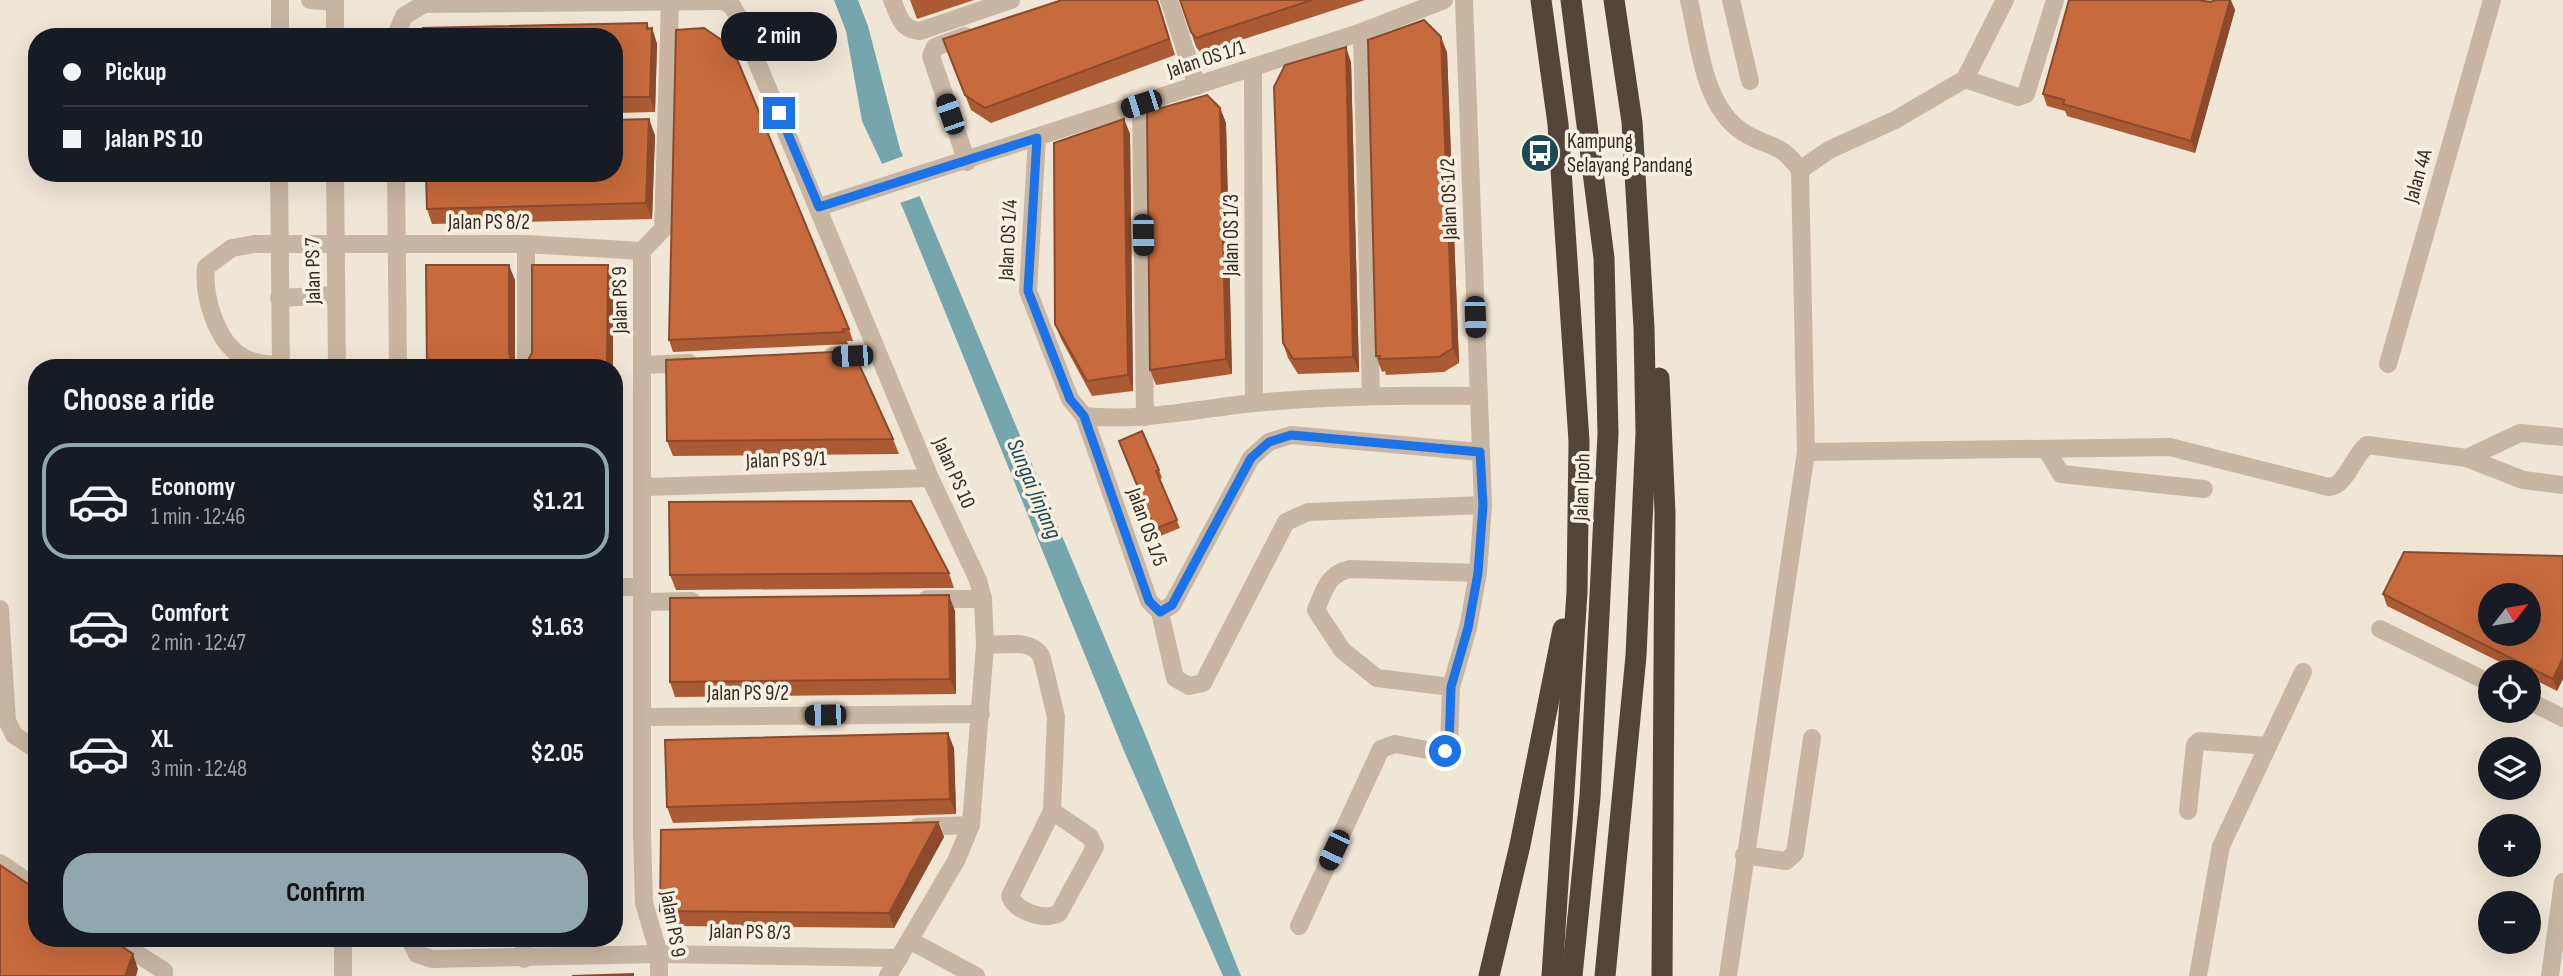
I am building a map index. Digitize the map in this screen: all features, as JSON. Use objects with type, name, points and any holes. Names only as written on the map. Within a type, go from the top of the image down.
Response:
[{"type":"highway","points":[[1541,0],[1563,189],[1579,441],[1577,592],[1552,976]]},
{"type":"highway","name":"Jalan Ipoh","points":[[1571,0],[1604,258],[1608,434],[1590,784],[1572,976]]},
{"type":"highway","points":[[1614,0],[1656,316],[1665,513],[1662,976]]},
{"type":"highway","points":[[1605,976],[1636,656],[1643,536],[1644,341],[1632,122]]},
{"type":"highway","points":[[1489,976],[1520,845],[1567,607],[1579,441]]},
{"type":"street","points":[[280,0],[280,28]]},
{"type":"street","points":[[310,0],[335,1],[335,28]]},
{"type":"street","points":[[892,0],[902,24],[911,30],[920,31],[1011,0]]},
{"type":"street","points":[[1168,0],[1197,86]]},
{"type":"street","name":"Jalan OS 1/1","points":[[819,207],[967,162],[1362,32],[1444,0]]},
{"type":"street","name":"Jalan OS 1/2","points":[[1299,926],[1381,749],[1395,744],[1438,752],[1449,746],[1451,687],[1468,628],[1478,573],[1483,505],[1464,0]]},
{"type":"street","points":[[1689,0],[1707,75],[1720,108],[1743,132],[1788,153],[1800,170],[1806,452],[1728,976]]},
{"type":"street","points":[[1731,0],[1750,81]]},
{"type":"street","points":[[1800,170],[1829,150],[1895,120],[1965,79],[2006,0]]},
{"type":"street","points":[[1965,79],[2018,97],[2026,94],[2055,0]]},
{"type":"street","points":[[2201,0],[2216,3],[2222,0]]},
{"type":"street","name":"Jalan 4A","points":[[2388,364],[2493,0]]},
{"type":"street","points":[[399,28],[404,16],[424,4],[724,1]]},
{"type":"street","name":"Jalan PS 10","points":[[724,1],[733,7],[819,207],[929,478],[978,580],[983,599],[985,645],[971,825],[956,861],[888,976]]},
{"type":"street","points":[[642,251],[663,229],[660,123],[670,2]]},
{"type":"street","points":[[967,162],[931,56],[935,47],[976,32]]},
{"type":"street","points":[[1362,32],[1371,395]]},
{"type":"street","name":"Jalan OS 1/3","points":[[1253,68],[1254,403]]},
{"type":"street","points":[[1141,104],[1146,417]]},
{"type":"street","name":"Jalan OS 1/4","points":[[1037,138],[1028,291],[1070,399],[1084,416]]},
{"type":"street","points":[[279,182],[281,359]]},
{"type":"street","name":"Jalan PS 7","points":[[335,182],[337,359]]},
{"type":"street","points":[[396,182],[398,359]]},
{"type":"street","name":"Jalan PS 8/2","points":[[249,359],[231,347],[214,316],[204,282],[206,267],[232,248],[254,244],[526,244],[642,251]]},
{"type":"street","points":[[526,244],[526,359]]},
{"type":"street","name":"Jalan PS 9","points":[[642,251],[643,717],[648,835],[644,903],[659,954],[659,976]]},
{"type":"street","points":[[279,298],[336,295]]},
{"type":"street","points":[[809,358],[878,354]]},
{"type":"street","points":[[643,365],[712,362]]},
{"type":"street","points":[[1084,416],[1146,417],[1254,403],[1371,395],[1478,396]]},
{"type":"street","name":"Jalan OS 1/5","points":[[1084,416],[1149,601],[1160,612],[1175,678],[1189,686],[1203,683],[1286,522],[1308,512],[1483,505]]},
{"type":"street","points":[[2467,458],[2520,432],[2563,437]]},
{"type":"street","points":[[1160,612],[1172,605],[1251,458],[1269,442],[1291,435],[1480,452]]},
{"type":"street","points":[[1806,452],[2170,447],[2329,487],[2339,483],[2358,452],[2367,445],[2467,458],[2523,480],[2563,485]]},
{"type":"street","points":[[2046,449],[2061,474],[2204,489]]},
{"type":"street","name":"Jalan PS 9/1","points":[[644,487],[929,478]]},
{"type":"street","points":[[1451,687],[1377,678],[1342,650],[1316,610],[1328,580],[1337,572],[1350,569],[1478,573]]},
{"type":"street","points":[[623,589],[643,594],[711,601]]},
{"type":"street","points":[[915,600],[983,599]]},
{"type":"street","points":[[0,609],[7,737],[28,746]]},
{"type":"street","points":[[2380,629],[2478,677]]},
{"type":"street","points":[[985,645],[1029,645],[1039,650],[1056,718],[1052,811],[1010,897],[1018,908],[1046,917],[1059,913],[1095,847],[1090,837],[1052,811]]},
{"type":"street","points":[[2198,976],[2221,846],[2303,672]]},
{"type":"street","points":[[2541,707],[2563,717]]},
{"type":"street","name":"Jalan PS 9/2","points":[[643,717],[981,714]]},
{"type":"street","points":[[1744,855],[1786,861],[1795,853],[1812,738]]},
{"type":"street","points":[[2188,811],[2195,745],[2199,741],[2268,746]]},
{"type":"street","points":[[903,827],[971,825]]},
{"type":"street","points":[[0,863],[28,882]]},
{"type":"street","points":[[2550,976],[2563,882]]},
{"type":"street","points":[[911,941],[976,976]]},
{"type":"street","points":[[128,947],[164,971],[164,976]]},
{"type":"street","points":[[343,947],[343,976]]},
{"type":"street","name":"Jalan PS 8/3","points":[[414,947],[417,954],[432,959],[659,954],[899,958]]},
{"type":"street","points":[[524,947],[524,959]]},
{"type":"water","name":"Sungai Jinjang","points":[[834,0],[858,0],[868,26],[900,149],[1147,739],[1241,976],[1223,976],[1124,751],[904,211],[862,121],[846,31]]},
{"type":"pier","points":[[906,155],[923,195],[897,204],[879,165]]},
{"type":"building","points":[[1062,0],[1157,0],[1169,39],[985,108],[965,95],[943,39]]},
{"type":"building","points":[[1180,0],[1312,0],[1196,38],[1191,32]]},
{"type":"building","points":[[2069,0],[2230,0],[2191,141],[2063,104],[2064,100],[2043,94]]},
{"type":"building","points":[[1424,20],[1441,37],[1453,348],[1439,357],[1380,359],[1380,356],[1376,356],[1368,40]]},
{"type":"building","points":[[647,23],[647,29],[652,28],[650,97],[623,97],[623,28],[423,28]]},
{"type":"building","points":[[704,28],[732,47],[849,329],[843,329],[844,332],[669,340],[676,30]]},
{"type":"building","points":[[1346,47],[1353,357],[1293,359],[1283,343],[1274,87],[1285,65]]},
{"type":"building","points":[[1207,95],[1220,108],[1226,359],[1150,370],[1147,112]]},
{"type":"building","points":[[649,119],[646,203],[427,209],[426,182],[623,182],[623,120]]},
{"type":"building","points":[[1124,119],[1128,375],[1087,381],[1055,324],[1054,143]]},
{"type":"building","points":[[426,265],[509,265],[511,359],[427,359]]},
{"type":"building","points":[[532,265],[608,265],[607,359],[529,359],[532,353]]},
{"type":"building","points":[[853,351],[893,439],[667,441],[666,360]]},
{"type":"building","points":[[1142,431],[1177,520],[1155,529],[1119,441]]},
{"type":"building","points":[[911,501],[949,573],[670,575],[669,502]]},
{"type":"building","points":[[2404,552],[2563,556],[2563,658],[2553,679],[2541,673],[2541,660],[2515,660],[2487,646],[2541,646],[2541,583],[2478,583],[2478,642],[2383,594]]},
{"type":"building","points":[[949,595],[950,679],[670,682],[670,598]]},
{"type":"building","points":[[948,733],[950,799],[667,807],[665,740]]},
{"type":"building","points":[[938,822],[889,913],[660,911],[661,830]]},
{"type":"building","points":[[0,865],[28,884],[28,947],[122,947],[133,954],[125,976],[0,976]]},
{"type":"building","points":[[633,974],[633,976],[572,976]]},
{"type":"place","name":"Kampung Selayang Pandang","points":[[1540,153]]},
{"type":"route","points":[[779,113],[819,207],[1037,138],[1028,291],[1070,399],[1084,416],[1149,601],[1160,612],[1172,605],[1251,458],[1269,442],[1291,435],[1480,452],[1483,505],[1478,573],[1468,628],[1451,687],[1449,746],[1445,751]]}]
